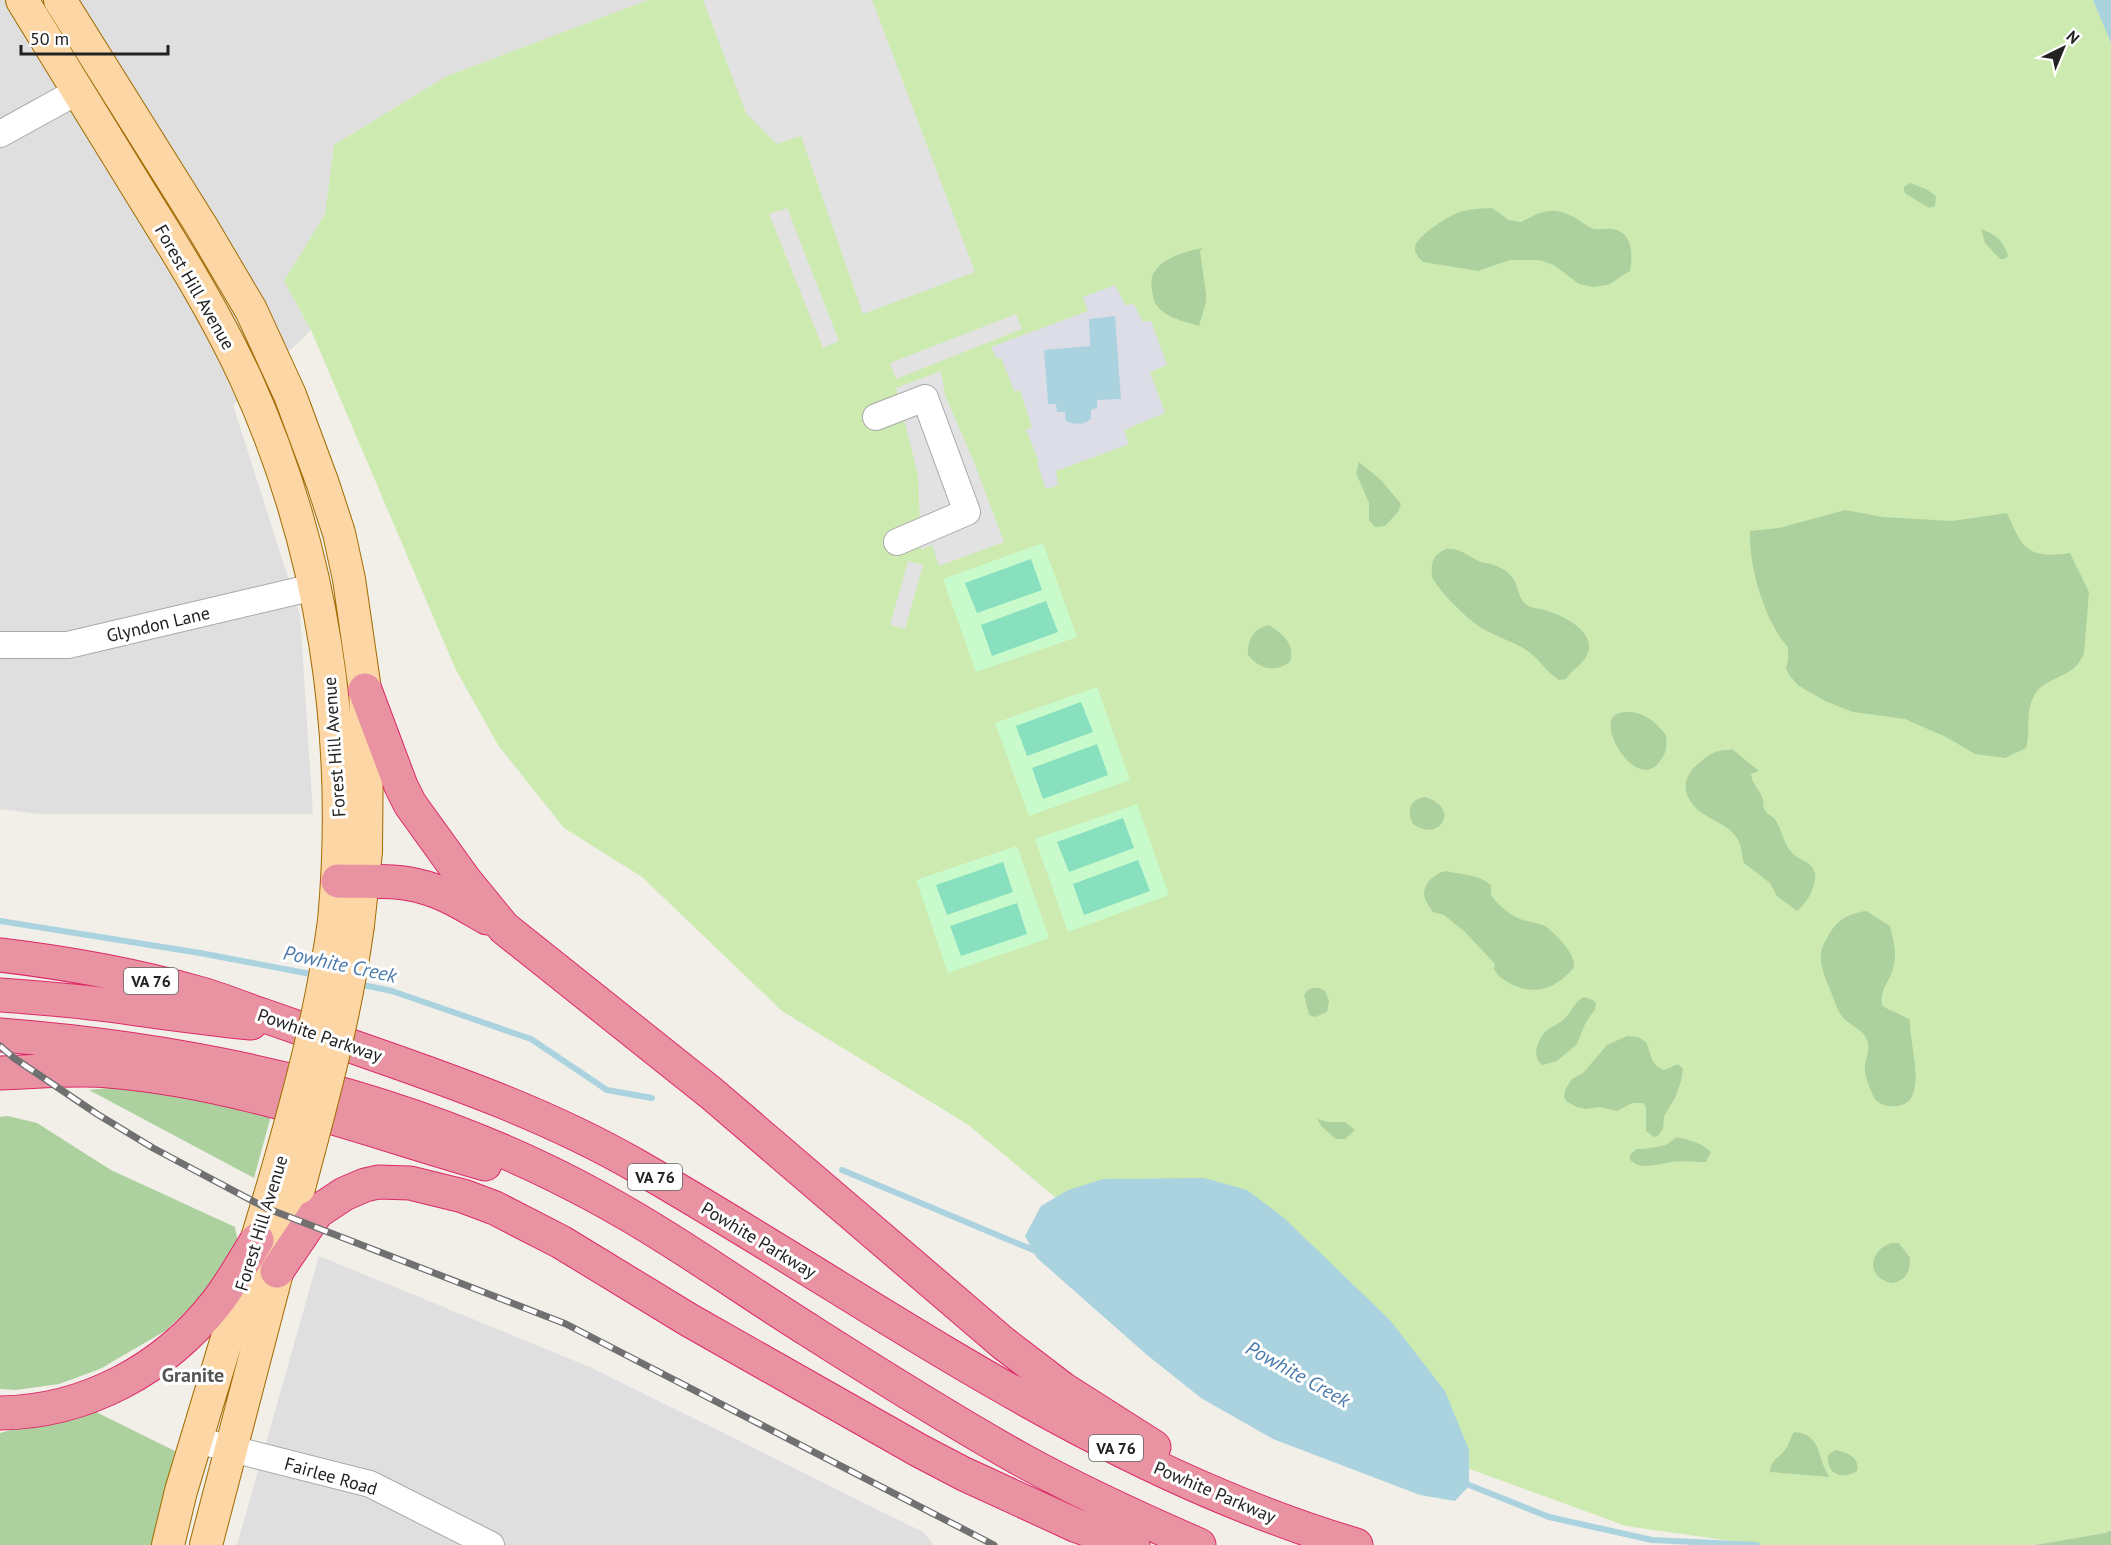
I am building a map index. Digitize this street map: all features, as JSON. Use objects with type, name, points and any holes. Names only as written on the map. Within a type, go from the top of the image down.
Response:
[{"type":"highway","points":[[365,690],[410,804],[458,871],[504,928]]},
{"type":"highway","points":[[351,881],[404,883],[425,887],[450,897],[504,928],[711,1094],[1003,1343],[1064,1389],[1251,1508]]},
{"type":"highway","name":"Powhite Parkway","points":[[0,955],[64,964],[203,994],[505,1102],[570,1131],[634,1164],[987,1378],[1071,1426],[1164,1472],[1319,1534],[1356,1545]]},
{"type":"highway","name":"VA 76","points":[[0,995],[123,1006],[195,1018],[297,1027]]},
{"type":"highway","name":"VA 76","points":[[0,1035],[94,1044],[198,1060],[268,1075],[406,1114],[473,1138],[596,1196],[839,1349],[1022,1460],[1140,1520],[1199,1545]]},
{"type":"highway","points":[[0,1073],[108,1070],[196,1084],[344,1120],[422,1146],[596,1196]]},
{"type":"highway","points":[[277,1271],[317,1212],[344,1194],[365,1185],[378,1182],[410,1183],[462,1196],[495,1208],[544,1233],[689,1320],[928,1455],[1077,1526],[1132,1545]]},
{"type":"highway","points":[[0,1413],[38,1409],[85,1397],[106,1390],[148,1368],[181,1342],[209,1312],[220,1299],[257,1240]]},
{"type":"main road","name":"Forest Hill Avenue","points":[[22,0],[201,292],[246,379],[273,446],[306,546],[327,652],[336,728],[339,806],[351,881]]},
{"type":"main road","name":"Forest Hill Avenue","points":[[60,0],[231,276],[271,351],[294,405],[339,533],[349,579],[365,690],[367,735],[346,923],[324,989],[314,1037],[286,1185],[277,1271],[206,1545]]},
{"type":"main road","name":"Forest Hill Avenue","points":[[168,1545],[196,1440],[257,1240],[286,1185]]},
{"type":"street","points":[[0,134],[78,91]]},
{"type":"street","points":[[201,292],[231,276]]},
{"type":"street","points":[[876,417],[925,398],[967,512],[897,542]]},
{"type":"street","name":"Glyndon Lane","points":[[0,645],[68,645],[314,587]]},
{"type":"street","name":"Fairlee Road","points":[[196,1440],[370,1484],[491,1545]]},
{"type":"shaded area","points":[[0,0],[648,0],[445,77],[334,145],[325,214],[284,281],[311,330],[233,405],[300,615],[313,814],[40,814],[0,809]]},
{"type":"shaded area","points":[[703,0],[872,0],[975,272],[863,314],[801,136],[777,144],[746,113]]},
{"type":"shaded area","points":[[787,208],[839,341],[823,348],[769,214]]},
{"type":"shaded area","points":[[1115,285],[1125,305],[1134,304],[1143,322],[1151,321],[1167,365],[1150,372],[1165,413],[1124,430],[1129,444],[1056,471],[1058,485],[1046,489],[1037,463],[1039,462],[1026,430],[1032,427],[1020,390],[1015,392],[1001,358],[997,359],[991,347],[1088,311],[1083,297]],"holes":[[[1090,346],[1065,420],[1066,412],[1056,404],[1049,404]]]},
{"type":"shaded area","points":[[1016,314],[1022,329],[896,379],[890,363]]},
{"type":"shaded area","points":[[941,371],[945,395],[974,462],[1004,542],[939,566],[932,545],[921,550],[918,475],[896,388]]},
{"type":"shaded area","points":[[908,561],[923,565],[905,629],[890,625]]},
{"type":"shaded area","points":[[319,1256],[592,1368],[923,1532],[934,1545],[237,1545]]},
{"type":"green space","points":[[648,0],[2111,0],[2111,1530],[2034,1545],[1759,1545],[1626,1526],[1464,1467],[1160,1284],[967,1124],[782,1011],[642,877],[564,828],[498,745],[455,668],[311,330],[284,281],[325,214],[334,145],[445,77]]},
{"type":"green space","points":[[1910,183],[1936,196],[1935,206],[1929,208],[1906,194],[1904,187]]},
{"type":"green space","points":[[1492,208],[1509,220],[1521,222],[1546,211],[1559,211],[1594,229],[1620,231],[1630,245],[1630,271],[1608,285],[1593,287],[1579,284],[1554,265],[1539,260],[1510,260],[1478,271],[1423,262],[1417,255],[1415,246],[1417,242],[1445,219],[1464,211]]},
{"type":"green space","points":[[1981,229],[1998,239],[2008,256],[2000,259],[1985,243]]},
{"type":"green space","points":[[1203,248],[1200,251],[1206,302],[1199,326],[1176,319],[1161,310],[1154,300],[1152,280],[1154,272],[1167,260],[1185,252]]},
{"type":"green space","points":[[1359,462],[1381,480],[1401,504],[1398,512],[1385,526],[1375,527],[1369,520],[1369,503],[1356,473]]},
{"type":"green space","points":[[1845,510],[1883,517],[1952,521],[2007,513],[2028,549],[2044,554],[2070,553],[2089,592],[2084,653],[2073,668],[2044,685],[2033,698],[2029,710],[2026,748],[2005,758],[1975,754],[1946,737],[1905,719],[1853,712],[1825,701],[1799,686],[1789,675],[1786,668],[1788,647],[1765,608],[1755,576],[1750,531],[1779,528]]},
{"type":"green space","points":[[1043,543],[1077,637],[976,672],[943,579]]},
{"type":"green space","points":[[1446,549],[1457,550],[1503,569],[1512,577],[1521,599],[1527,605],[1558,615],[1573,623],[1587,639],[1589,646],[1584,661],[1566,679],[1559,680],[1529,652],[1474,623],[1446,596],[1432,577],[1433,560]]},
{"type":"green space","points":[[1031,559],[1042,590],[977,613],[965,583]]},
{"type":"green space","points":[[1046,601],[1058,632],[992,656],[981,625]]},
{"type":"green space","points":[[1269,625],[1279,632],[1290,645],[1290,662],[1279,668],[1268,668],[1257,664],[1248,655],[1252,636],[1259,629]]},
{"type":"green space","points":[[1097,687],[1130,780],[1029,816],[995,723]]},
{"type":"green space","points":[[1081,702],[1093,732],[1027,756],[1016,726]]},
{"type":"green space","points":[[1632,712],[1651,720],[1666,735],[1664,755],[1651,769],[1641,769],[1632,764],[1623,755],[1612,733],[1611,723],[1614,716]]},
{"type":"green space","points":[[1097,744],[1108,775],[1043,799],[1032,768]]},
{"type":"green space","points":[[1732,749],[1759,771],[1751,774],[1763,799],[1766,812],[1775,820],[1790,850],[1810,864],[1814,870],[1815,880],[1811,892],[1797,911],[1777,896],[1770,883],[1744,863],[1738,840],[1733,833],[1702,813],[1687,793],[1687,779],[1695,766],[1712,753]]},
{"type":"green space","points":[[1424,797],[1436,802],[1442,808],[1444,815],[1443,822],[1431,830],[1422,829],[1412,823],[1411,806],[1419,798]]},
{"type":"green space","points":[[1137,804],[1169,895],[1068,932],[1035,839]]},
{"type":"green space","points":[[1123,818],[1134,848],[1069,872],[1057,842]]},
{"type":"green space","points":[[1017,846],[1049,938],[948,973],[916,880]]},
{"type":"green space","points":[[1138,860],[1150,891],[1084,915],[1073,884]]},
{"type":"green space","points":[[1003,862],[1013,892],[947,915],[936,885]]},
{"type":"green space","points":[[1446,871],[1486,881],[1491,885],[1491,895],[1507,911],[1522,920],[1543,925],[1549,929],[1572,956],[1573,969],[1563,979],[1549,987],[1535,990],[1519,987],[1501,978],[1494,969],[1495,964],[1465,932],[1444,915],[1433,912],[1426,901],[1424,894],[1428,882]]},
{"type":"green space","points":[[1017,903],[1027,934],[961,956],[950,926]]},
{"type":"green space","points":[[1866,911],[1890,926],[1894,945],[1894,965],[1882,995],[1882,1005],[1910,1020],[1916,1074],[1915,1087],[1911,1098],[1903,1105],[1889,1106],[1874,1098],[1865,1073],[1867,1040],[1839,1012],[1821,964],[1822,948],[1834,927],[1847,916]]},
{"type":"green space","points":[[1309,989],[1325,991],[1329,1001],[1327,1012],[1315,1017],[1309,1015],[1304,995]]},
{"type":"green space","points":[[1584,997],[1596,1003],[1577,1044],[1557,1061],[1543,1065],[1536,1054],[1542,1036],[1563,1020]]},
{"type":"green space","points":[[1627,1036],[1638,1037],[1646,1042],[1653,1062],[1659,1068],[1664,1070],[1678,1064],[1683,1069],[1675,1098],[1664,1116],[1663,1129],[1658,1136],[1654,1137],[1646,1131],[1646,1106],[1643,1103],[1632,1103],[1617,1111],[1600,1107],[1586,1109],[1567,1102],[1564,1097],[1565,1090],[1572,1079],[1583,1073],[1607,1045]]},
{"type":"green space","points":[[128,1086],[272,1112],[254,1178],[89,1090]]},
{"type":"green space","points":[[8,1116],[37,1123],[111,1170],[235,1227],[238,1242],[216,1284],[165,1331],[100,1369],[59,1384],[16,1390],[0,1389],[0,1117]]},
{"type":"green space","points":[[1317,1119],[1345,1122],[1355,1130],[1345,1139],[1336,1139],[1322,1127]]},
{"type":"green space","points":[[1677,1137],[1695,1142],[1711,1152],[1706,1162],[1676,1162],[1645,1166],[1630,1160],[1630,1155],[1636,1149],[1666,1145]]},
{"type":"green space","points":[[1891,1243],[1899,1243],[1910,1258],[1907,1275],[1892,1283],[1878,1276],[1873,1264],[1878,1252]]},
{"type":"green space","points":[[90,1409],[175,1451],[152,1545],[0,1545],[0,1433]]},
{"type":"green space","points":[[1794,1432],[1810,1437],[1815,1443],[1830,1477],[1770,1472],[1773,1462],[1786,1449]]},
{"type":"green space","points":[[1835,1450],[1855,1459],[1857,1471],[1840,1475],[1832,1471],[1828,1455]]},
{"type":"green space","points":[[2111,1530],[2111,1545],[2034,1545],[2105,1533]]},
{"type":"water","points":[[2093,0],[2111,0],[2111,43]]},
{"type":"water","points":[[1115,316],[1121,399],[1097,400],[1097,408],[1091,410],[1091,419],[1085,422],[1076,424],[1066,421],[1065,412],[1057,412],[1056,404],[1048,404],[1044,350],[1090,346],[1089,319]]},
{"type":"water","points":[[1204,1178],[1247,1190],[1283,1217],[1390,1320],[1445,1391],[1469,1450],[1469,1486],[1455,1501],[1420,1495],[1273,1439],[1201,1398],[1147,1355],[1037,1258],[1025,1236],[1041,1206],[1068,1190],[1103,1179]]},
{"type":"waterway","name":"Powhite Creek","points":[[0,921],[200,953],[316,975]]},
{"type":"waterway","name":"Powhite Creek","points":[[358,984],[392,991],[531,1039],[607,1090],[652,1098]]},
{"type":"waterway","name":"Powhite Creek","points":[[842,1170],[1038,1252]]},
{"type":"waterway","name":"Powhite Creek","points":[[1464,1483],[1549,1517],[1652,1540],[1757,1545]]},
{"type":"railway","points":[[0,1046],[97,1114],[153,1148],[266,1208],[566,1324],[994,1545]]},
{"type":"district","name":"Granite","points":[[193,1375]]}]
